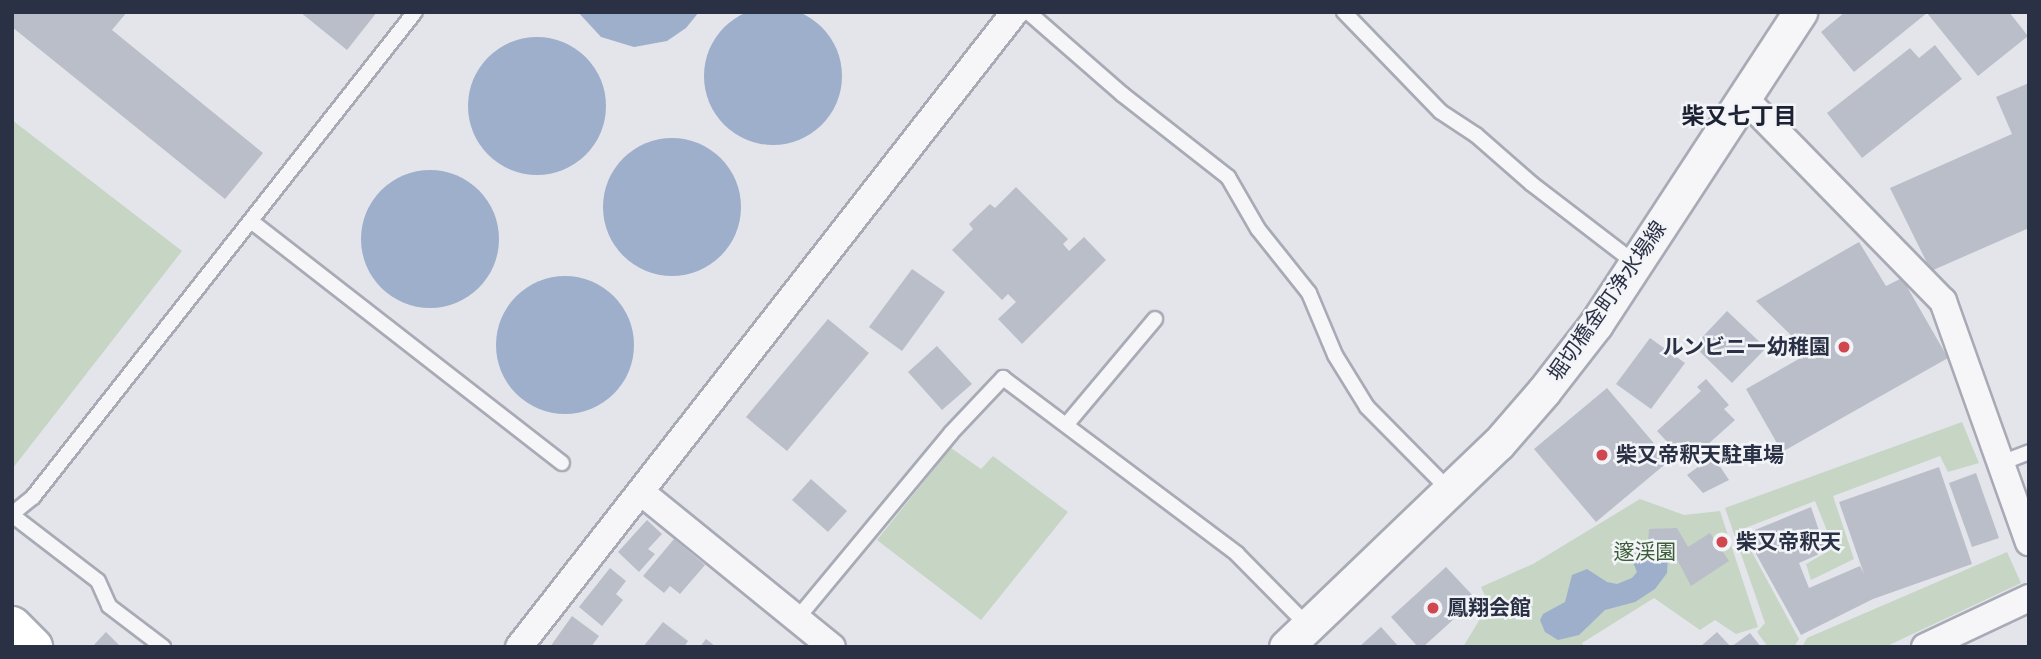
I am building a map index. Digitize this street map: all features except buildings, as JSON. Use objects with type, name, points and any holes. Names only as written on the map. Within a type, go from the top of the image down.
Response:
[{"type":"main road","points":[[12,626],[33,647]]},
{"type":"street","points":[[519,647],[1015,12]]},
{"type":"street","name":"堀切橋金町浄水場線","points":[[1297,636],[1498,444],[1544,391],[1596,324],[1745,99],[1790,16]]},
{"type":"street","points":[[1745,99],[1943,301],[2029,542]]},
{"type":"street","points":[[641,492],[832,647]]},
{"type":"street","points":[[1924,647],[2029,598]]},
{"type":"lane","points":[[163,647],[109,606],[98,581],[12,515],[33,497],[415,12]]},
{"type":"lane","points":[[1028,12],[1122,94],[1228,177],[1258,229],[1309,293],[1335,355],[1367,407],[1450,491]]},
{"type":"lane","points":[[1344,12],[1441,112],[1476,135],[1532,184],[1635,264]]},
{"type":"lane","points":[[251,221],[562,463]]},
{"type":"lane","points":[[1068,424],[1155,319]]},
{"type":"lane","points":[[796,620],[951,433],[1003,378],[1068,424],[1237,554],[1297,636]]},
{"type":"lane","points":[[2001,463],[2029,452]]},
{"type":"green space","points":[[12,120],[182,251],[13,468],[12,467]]},
{"type":"green space","points":[[1962,422],[1979,463],[1948,472],[1940,456],[1833,496],[1854,559],[1811,580],[1806,564],[1834,548],[1815,501],[1740,530],[1799,639],[1794,647],[1768,647],[1757,632],[1765,623],[1725,508]]},
{"type":"green space","points":[[951,448],[981,469],[993,456],[1068,512],[981,620],[877,540]]},
{"type":"green space","name":"邃渓園","points":[[1640,499],[1684,515],[1720,511],[1758,627],[1736,634],[1715,620],[1700,630],[1654,598],[1582,643],[1584,647],[1463,647],[1489,604],[1481,587],[1533,564]]},
{"type":"green space","points":[[2007,552],[2021,583],[1885,647],[1802,647],[1807,638]]},
{"type":"water","points":[[773,7],[799,12],[822,27],[837,50],[842,76],[837,102],[822,125],[799,140],[773,145],[747,140],[724,125],[709,102],[704,76],[709,50],[724,27],[747,12]]},
{"type":"water","points":[[578,12],[699,12],[686,28],[667,41],[634,47],[601,37]]},
{"type":"water","points":[[537,37],[564,42],[586,57],[601,79],[606,106],[601,133],[586,155],[564,170],[537,175],[510,170],[488,155],[473,133],[468,106],[473,79],[488,57],[510,42]]},
{"type":"water","points":[[672,138],[699,143],[721,158],[736,180],[741,207],[736,234],[721,256],[699,271],[672,276],[645,271],[623,256],[608,234],[603,207],[608,180],[623,158],[645,143]]},
{"type":"water","points":[[430,170],[457,175],[479,190],[494,212],[499,239],[494,266],[479,288],[457,303],[430,308],[403,303],[381,288],[366,266],[361,239],[366,212],[381,190],[403,175]]},
{"type":"water","points":[[565,276],[592,281],[614,296],[629,318],[634,345],[629,372],[614,394],[592,409],[565,414],[538,409],[516,394],[501,372],[496,345],[501,318],[516,296],[538,281]]},
{"type":"water","points":[[1650,548],[1663,549],[1668,558],[1667,573],[1655,589],[1635,602],[1605,610],[1579,635],[1558,640],[1545,632],[1540,620],[1543,614],[1565,602],[1572,575],[1587,569],[1607,582],[1617,584],[1632,578],[1637,572],[1632,560],[1633,554]]},
{"type":"place","name":"ルンビニー幼稚園","points":[[1844,347]]},
{"type":"place","name":"柴又帝釈天駐車場","points":[[1602,455]]},
{"type":"place","name":"柴又帝釈天","points":[[1722,542]]},
{"type":"place","name":"鳳翔会館","points":[[1433,608]]},
{"type":"district","name":"柴又七丁目","points":[[1739,117]]}]
